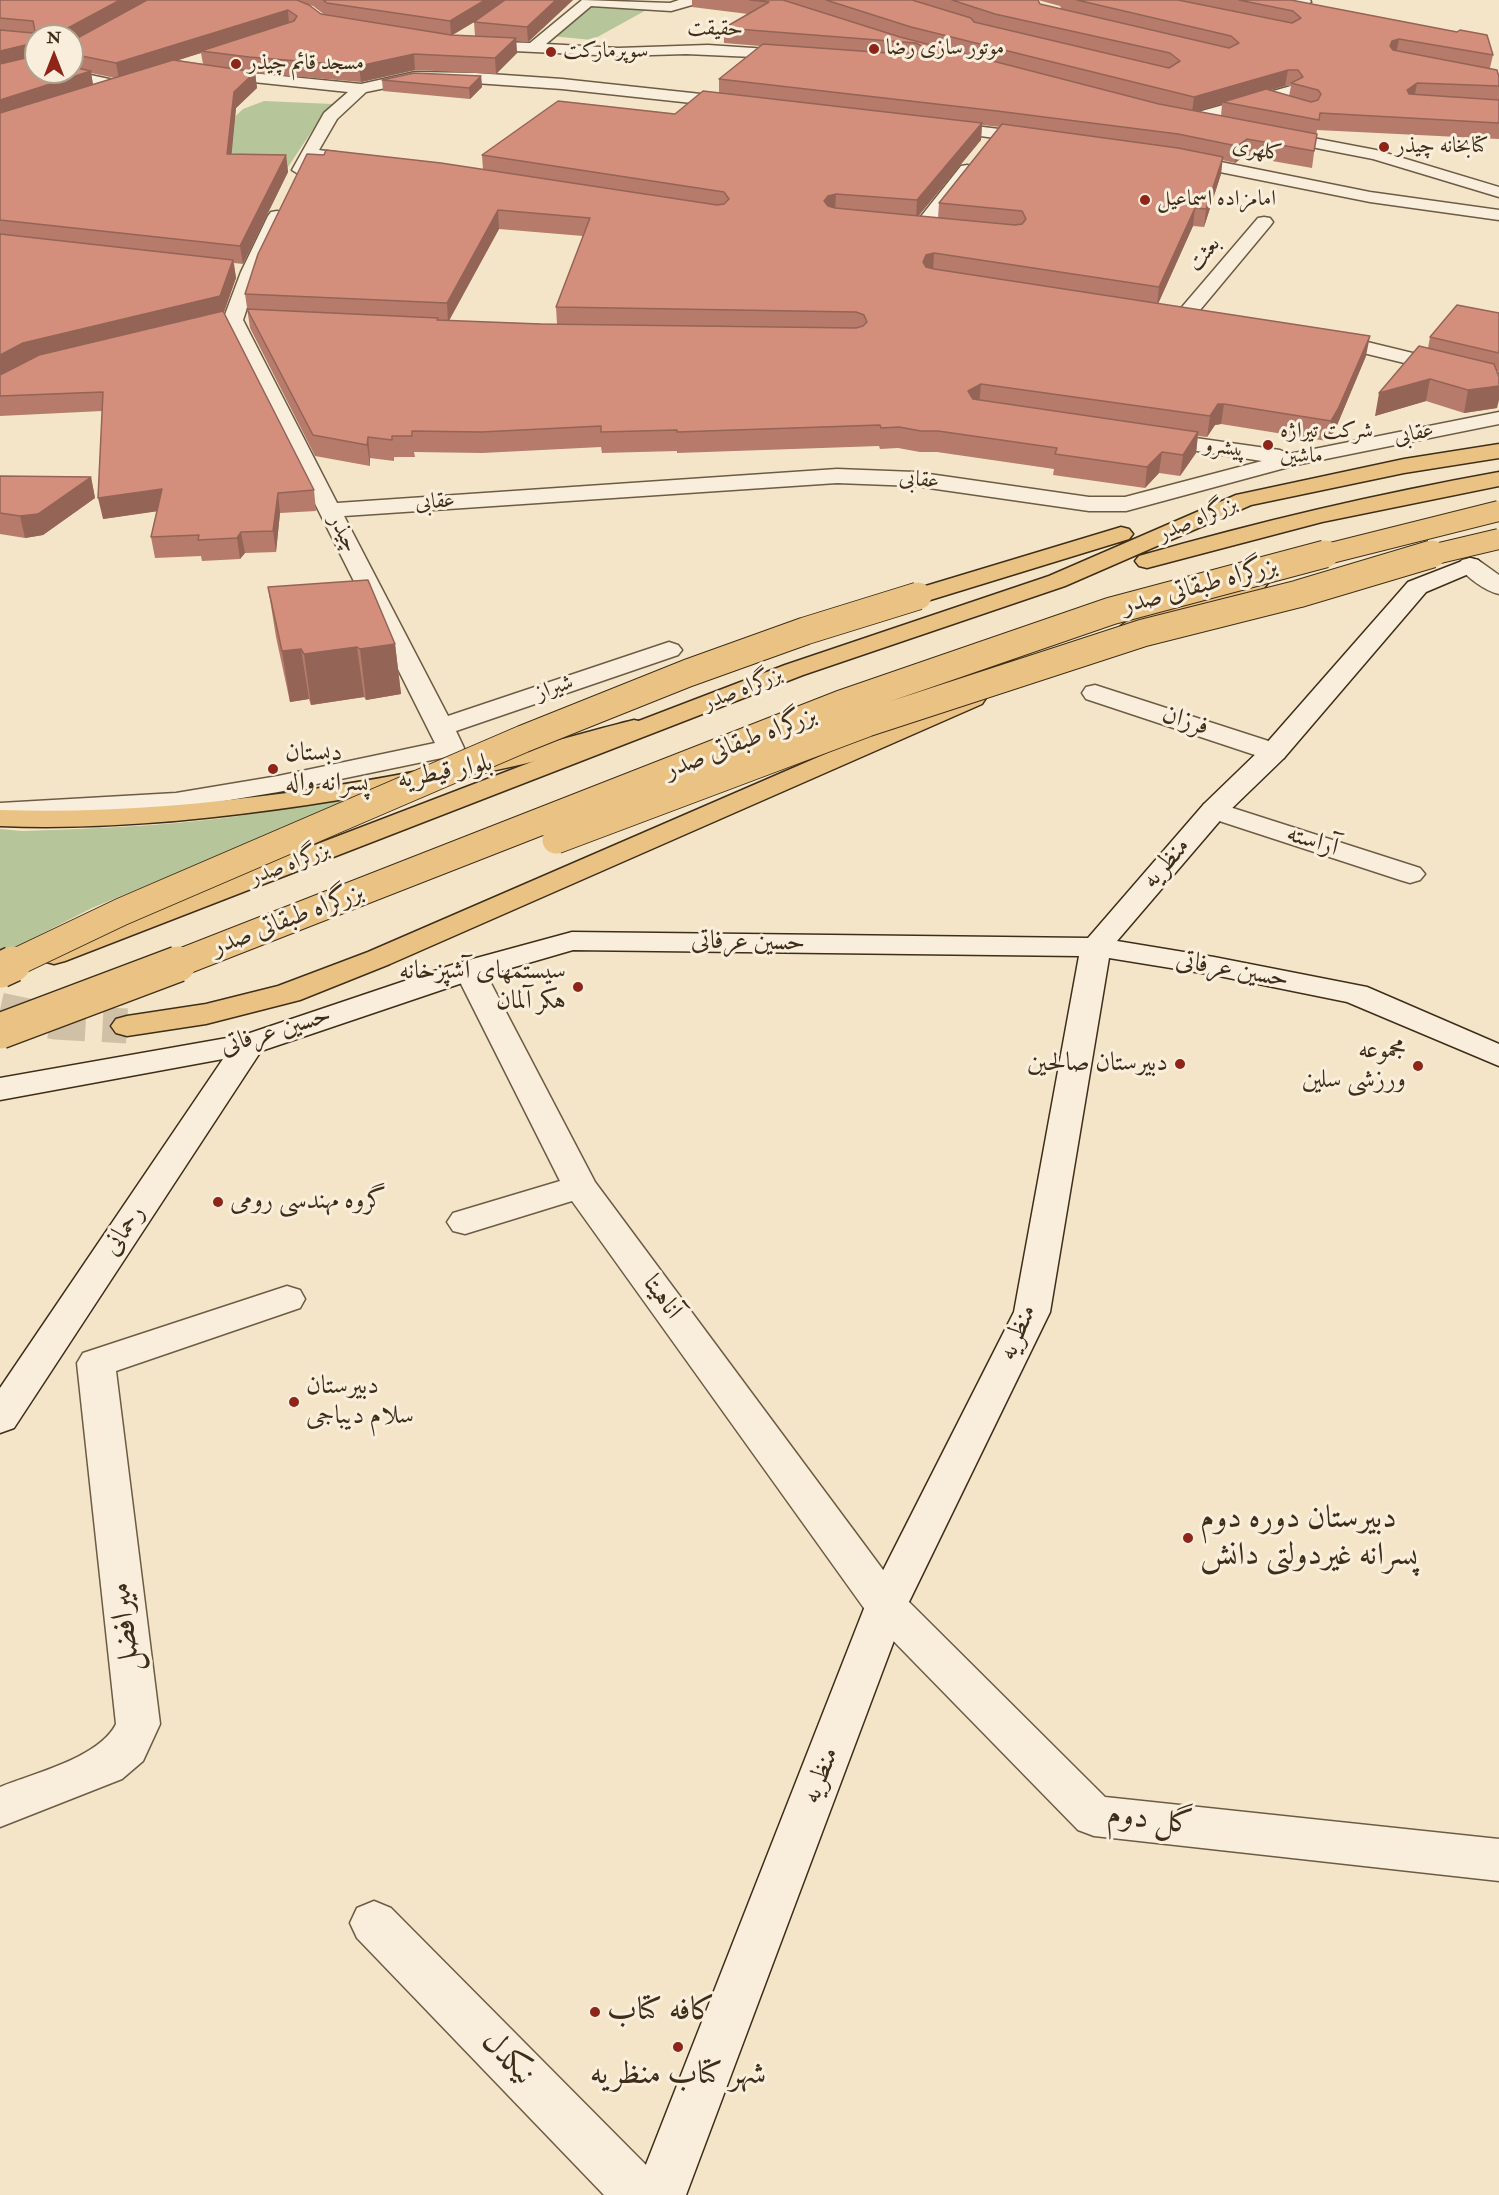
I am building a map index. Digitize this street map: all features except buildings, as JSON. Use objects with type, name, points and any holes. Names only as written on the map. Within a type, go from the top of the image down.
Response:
[{"type":"main road","name":"بزرگراه صدر","points":[[0,976],[794,670],[1057,581],[1244,500],[1404,466],[1499,451]]},
{"type":"main road","name":"بزرگراه طبقاتی صدر","points":[[0,981],[157,923],[800,674],[1042,592],[1288,522],[1430,491],[1499,479]]},
{"type":"main road","points":[[0,970],[121,912],[522,739],[688,673],[805,631],[1097,541],[1244,500]]},
{"type":"main road","points":[[0,1039],[254,943],[847,709],[1118,615],[1499,513]]},
{"type":"main road","name":"بزرگراه طبقاتی صدر","points":[[0,1031],[249,937],[841,704],[1112,611],[1333,552],[1499,513]]},
{"type":"main road","points":[[249,937],[373,910],[867,723],[1143,633],[1298,594],[1450,549],[1499,539]]},
{"type":"main road","points":[[127,1026],[206,1014],[289,993],[379,958],[1163,615],[1338,556]]},
{"type":"main road","name":"بلوار قیطریه","points":[[0,818],[112,818],[202,812],[269,803],[370,787],[511,760],[670,719]]},
{"type":"street","points":[[533,48],[588,2],[670,7],[694,0]]},
{"type":"street","points":[[638,17],[657,7]]},
{"type":"street","name":"حقیقت","points":[[462,37],[533,48],[618,52],[722,50],[817,56]]},
{"type":"street","points":[[722,50],[736,38]]},
{"type":"street","points":[[577,50],[597,39]]},
{"type":"street","points":[[748,64],[764,52]]},
{"type":"street","points":[[84,75],[101,69]]},
{"type":"street","points":[[198,72],[251,80],[361,89],[414,77],[475,78],[562,84],[752,105]]},
{"type":"street","points":[[84,78],[118,85]]},
{"type":"street","points":[[86,96],[138,80]]},
{"type":"street","points":[[294,183],[308,153],[330,116],[361,89]]},
{"type":"street","points":[[1225,126],[1185,118],[1265,99],[1293,99]]},
{"type":"street","points":[[920,124],[1052,141]]},
{"type":"street","points":[[1260,133],[1376,155],[1494,190]]},
{"type":"street","points":[[921,228],[996,134]]},
{"type":"street","points":[[308,153],[378,164]]},
{"type":"street","name":"کلهری","points":[[1165,156],[1370,197],[1499,215]]},
{"type":"street","points":[[222,322],[284,203]]},
{"type":"street","name":"بعثت","points":[[1183,318],[1264,222]]},
{"type":"street","points":[[899,225],[944,230]]},
{"type":"street","points":[[227,270],[250,272]]},
{"type":"street","points":[[1160,315],[1206,322]]},
{"type":"street","points":[[222,322],[257,321]]},
{"type":"street","name":"چیذر","points":[[222,322],[330,510],[446,738]]},
{"type":"street","points":[[1309,338],[1355,345],[1499,380]]},
{"type":"street","name":"عقابی","points":[[330,510],[837,476],[915,478],[1089,504],[1126,504],[1294,459],[1499,418]]},
{"type":"street","name":"پیشرو","points":[[1131,435],[1294,459]]},
{"type":"street","points":[[1485,562],[1499,586]]},
{"type":"street","name":"منظریه","points":[[660,2195],[886,1606],[1032,1312],[1096,947],[1214,810],[1274,752],[1417,586],[1485,562]]},
{"type":"street","name":"شیراز","points":[[0,812],[176,801],[278,784],[446,738],[669,650]]},
{"type":"street","name":"فرزان","points":[[1095,693],[1274,752]]},
{"type":"street","name":"آراسته","points":[[1214,810],[1410,874]]},
{"type":"street","name":"حسین عرفاتی","points":[[0,1089],[166,1061],[250,1044],[469,970],[572,941],[1096,947],[1214,966],[1356,994],[1499,1056]]},
{"type":"street","name":"آناهیتا","points":[[469,970],[580,1187],[886,1606]]},
{"type":"street","name":"رحمانی","points":[[0,1418],[250,1044]]},
{"type":"street","points":[[465,1222],[580,1187]]},
{"type":"street","name":"میرافضل","points":[[0,1807],[106,1765],[127,1747],[138,1724],[96,1363],[286,1299]]},
{"type":"street","name":"گل دوم","points":[[886,1606],[1094,1816],[1499,1860]]},
{"type":"street","name":"نیکدل","points":[[374,1923],[640,2195]]},
{"type":"green space","points":[[589,4],[650,8],[592,40],[551,36]]},
{"type":"green space","points":[[264,101],[333,104],[322,116],[288,167],[156,166],[223,128],[243,109]]},
{"type":"green space","points":[[365,789],[343,804],[92,908],[0,955],[0,829],[22,831],[195,821],[279,809]]},
{"type":"tunnel","points":[[0,1010],[55,1022],[127,1026]]},
{"type":"place","name":"موتور سازی رضا","points":[[874,49]]},
{"type":"place","name":"سوپرمارکت","points":[[551,52]]},
{"type":"place","name":"مسجد قائم چیذر","points":[[236,64]]},
{"type":"place","name":"کتابخانه چیذر","points":[[1384,147]]},
{"type":"place","name":"امامزاده اسماعیل","points":[[1145,200]]},
{"type":"place","name":"شرکت تیراژه ماشین","points":[[1268,445]]},
{"type":"place","name":"دبستان پسرانه واله","points":[[273,769]]},
{"type":"place","name":"سیستمهای آشپزخانه هکر آلمان","points":[[578,987]]},
{"type":"place","name":"دبیرستان صالحین","points":[[1180,1064]]},
{"type":"place","name":"مجموعه ورزشی سلین","points":[[1418,1066]]},
{"type":"place","name":"گروه مهندسی رومی","points":[[218,1202]]},
{"type":"place","name":"دبیرستان سلام دیباجی","points":[[294,1402]]},
{"type":"place","name":"دبیرستان دوره دوم پسرانه غیردولتی دانش","points":[[1188,1538]]},
{"type":"place","name":"کافه کتاب","points":[[595,2012]]},
{"type":"place","name":"شهر کتاب منظریه","points":[[678,2047]]}]
